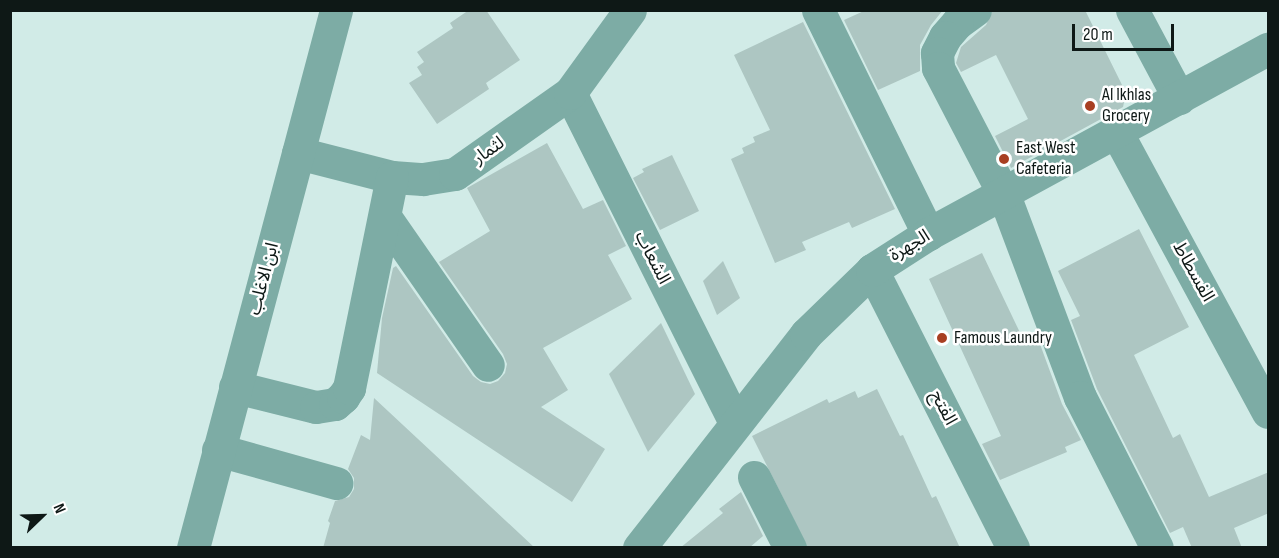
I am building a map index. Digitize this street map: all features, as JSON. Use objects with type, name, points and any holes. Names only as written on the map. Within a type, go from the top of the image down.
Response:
[{"type":"street","name":"ابن الاغلب","points":[[193,548],[336,10]]},
{"type":"street","name":"لثمار","points":[[298,153],[392,177],[423,179],[455,174],[570,93],[630,10]]},
{"type":"street","points":[[818,10],[928,234]]},
{"type":"street","points":[[975,10],[957,23],[945,37],[937,52],[938,68],[1005,195],[1080,397],[1157,548]]},
{"type":"street","points":[[1132,10],[1179,98]]},
{"type":"street","name":"الجهرة","points":[[639,548],[735,422],[806,334],[872,270],[928,234],[1005,195],[1269,49]]},
{"type":"street","name":"الشعاب","points":[[570,93],[735,422]]},
{"type":"street","name":"الفسطاط","points":[[1117,133],[1269,411]]},
{"type":"street","points":[[235,387],[316,408],[335,404],[343,397],[349,388],[386,218],[392,177]]},
{"type":"street","points":[[386,218],[488,365]]},
{"type":"street","name":"الفتح","points":[[872,270],[1013,548]]},
{"type":"street","points":[[218,450],[336,483]]},
{"type":"street","points":[[754,477],[790,548]]},
{"type":"building","points":[[469,10],[486,10],[520,60],[486,83],[489,89],[437,124],[409,83],[422,75],[417,67],[424,62],[417,52],[453,28],[450,23]]},
{"type":"building","points":[[866,10],[943,10],[920,45],[920,71],[878,90],[844,20]]},
{"type":"building","points":[[993,10],[1085,10],[1126,93],[1123,107],[1011,168],[995,136],[1028,119],[996,55],[961,72],[956,63],[961,47],[986,25]]},
{"type":"building","points":[[803,22],[895,209],[852,228],[849,222],[802,242],[806,250],[775,263],[731,159],[744,153],[742,148],[755,142],[753,137],[770,130],[734,55]]},
{"type":"building","points":[[547,143],[583,209],[603,200],[626,246],[608,255],[632,299],[543,348],[568,390],[541,407],[605,449],[572,502],[377,373],[382,318],[393,268],[396,266],[473,376],[481,382],[490,384],[498,381],[505,373],[507,364],[503,354],[439,262],[490,231],[467,188]]},
{"type":"building","points":[[672,155],[699,211],[660,230],[633,178],[644,172],[642,169]]},
{"type":"building","points":[[1139,229],[1189,327],[1134,355],[1173,438],[1180,434],[1209,497],[1269,472],[1269,513],[1234,528],[1242,548],[1192,548],[1183,527],[1170,533],[1097,389],[1071,320],[1080,316],[1058,271]]},
{"type":"building","points":[[982,253],[1024,341],[1037,336],[1062,404],[1081,440],[1065,447],[1067,452],[1000,480],[982,444],[1001,436],[929,279]]},
{"type":"building","points":[[723,261],[740,298],[717,315],[703,281]]},
{"type":"building","points":[[661,323],[695,394],[648,452],[609,374]]},
{"type":"building","points":[[877,389],[900,436],[903,435],[932,498],[936,496],[960,548],[808,548],[752,436],[827,399],[829,403],[855,391],[858,398]]},
{"type":"building","points":[[374,398],[535,548],[323,548],[330,523],[328,521],[335,501],[349,497],[354,489],[354,478],[348,469],[361,435],[370,440]]},
{"type":"building","points":[[741,492],[763,536],[749,548],[680,548],[723,513],[719,509]]},
{"type":"place","name":"Al Ikhlas Grocery","points":[[1090,106]]},
{"type":"place","name":"East West Cafeteria","points":[[1004,159]]},
{"type":"place","name":"Famous Laundry","points":[[942,338]]}]
